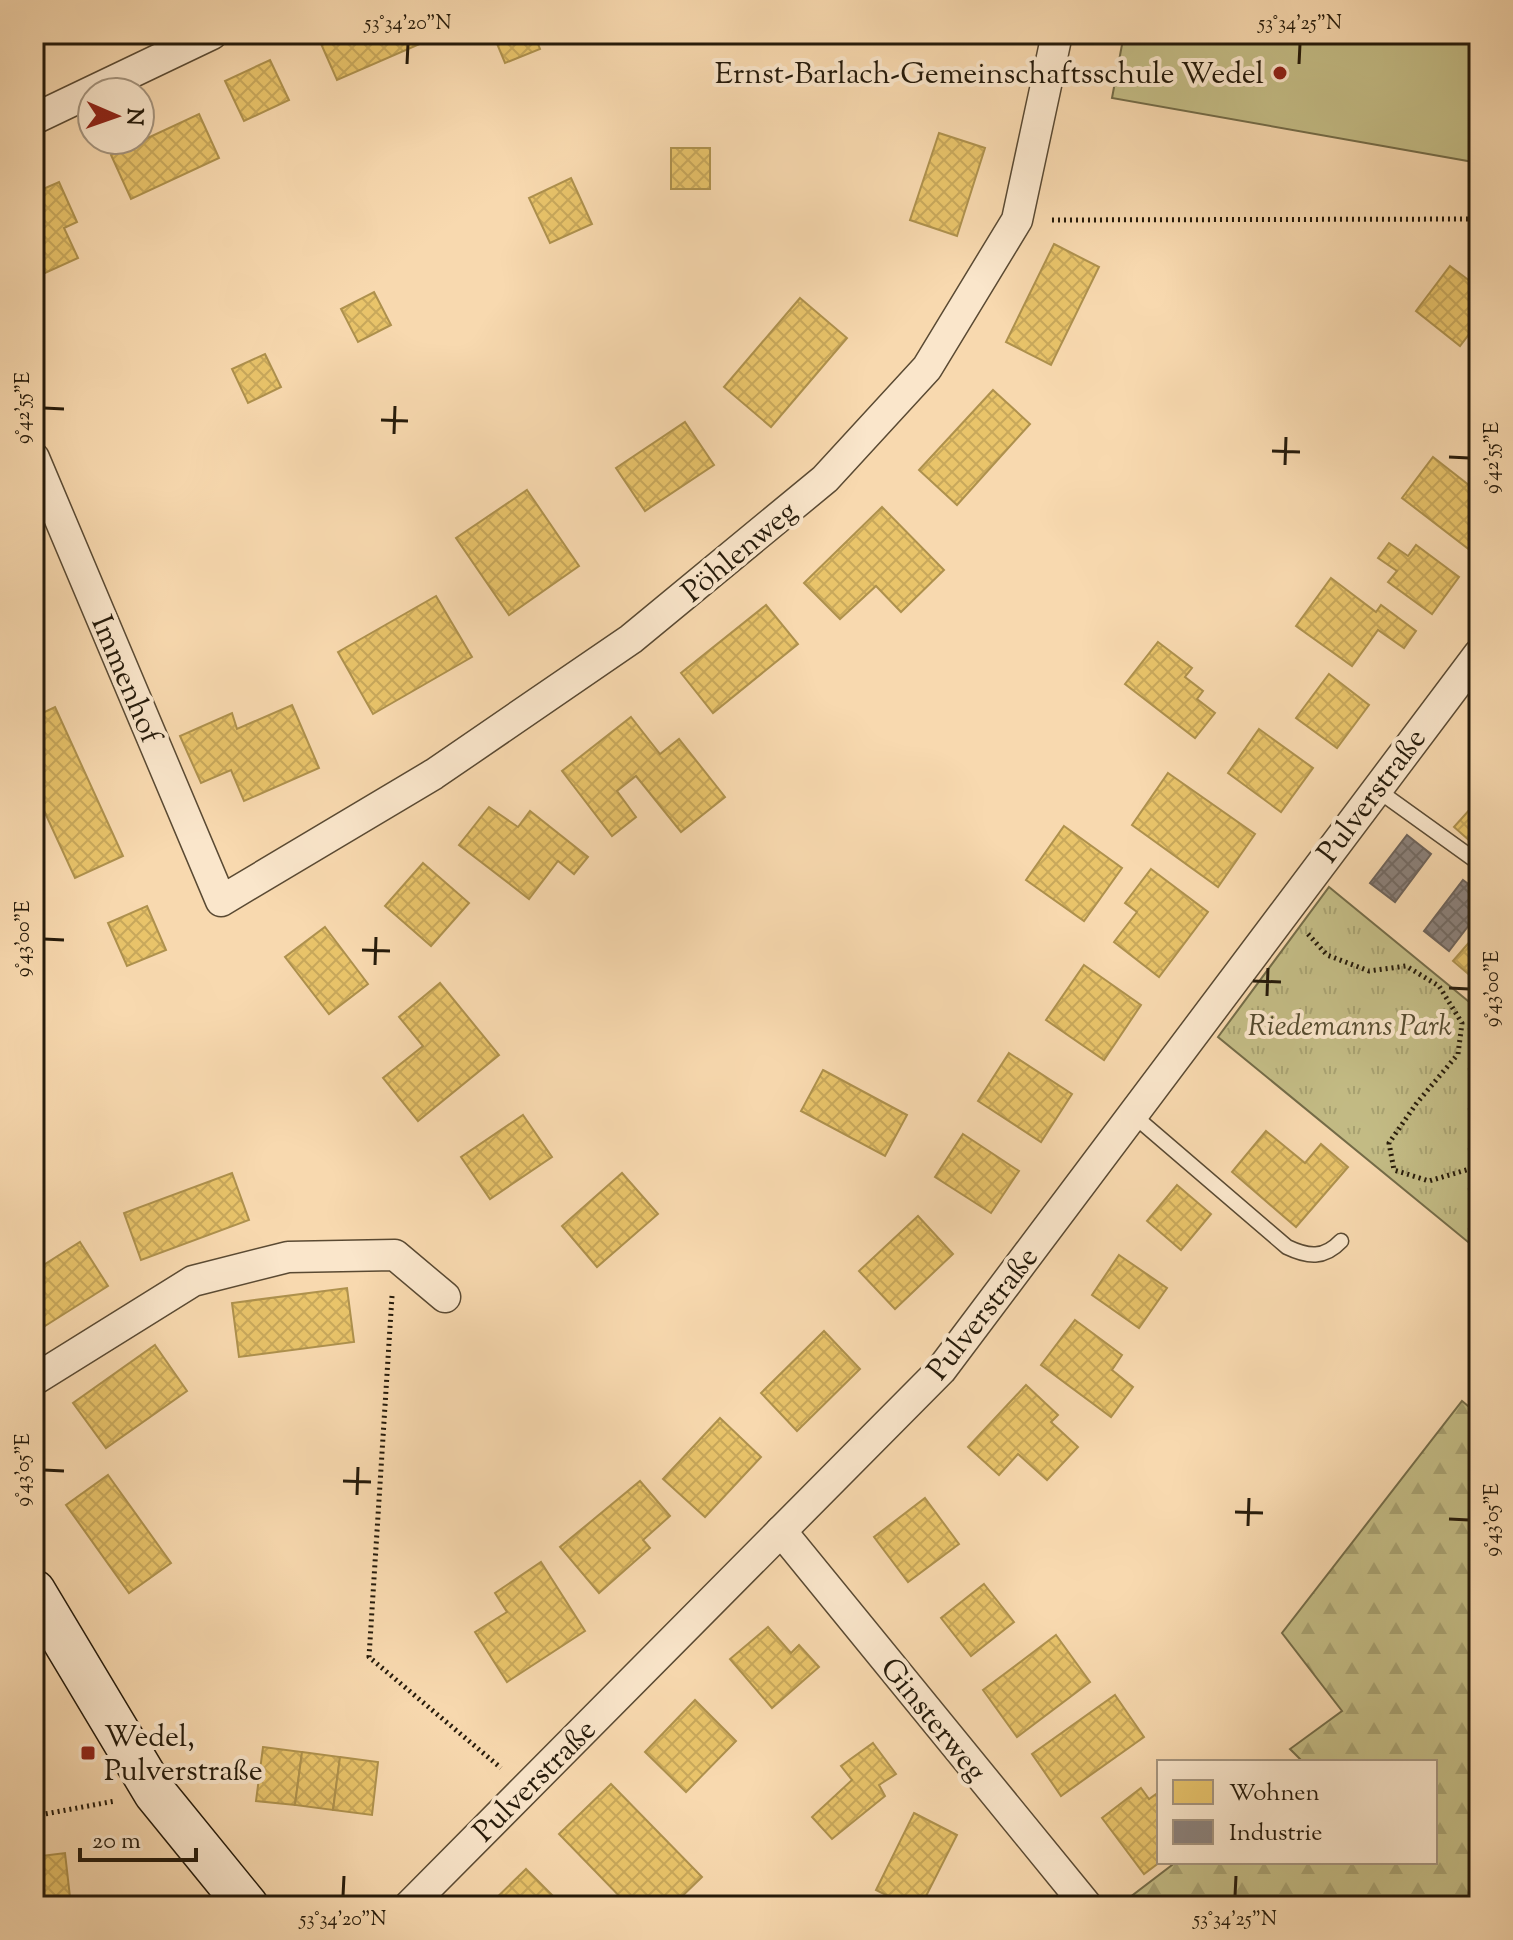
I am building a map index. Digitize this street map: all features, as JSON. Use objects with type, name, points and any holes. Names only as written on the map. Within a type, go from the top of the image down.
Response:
[{"type":"street","points":[[34,119],[212,34]]},
{"type":"street","name":"Pöhlenweg","points":[[221,901],[434,774],[631,639],[825,479],[927,368],[1017,220],[1057,34]]},
{"type":"street","name":"Immenhof","points":[[34,458],[221,901]]},
{"type":"street","name":"Pulverstraße","points":[[409,1906],[941,1370],[1479,654]]},
{"type":"street","points":[[34,1380],[193,1281],[288,1257],[395,1255],[445,1297]]},
{"type":"street","name":"Ginsterweg","points":[[781,1531],[1087,1906]]},
{"type":"street","points":[[34,1591],[155,1793],[247,1906]]},
{"type":"lane","points":[[1376,789],[1479,863]]},
{"type":"lane","points":[[1132,1114],[1287,1247],[1315,1256],[1333,1250],[1341,1241]]},
{"type":"path","points":[[1017,220],[1479,219]]},
{"type":"path","points":[[1285,909],[1327,955],[1369,971],[1406,966],[1439,986],[1462,1023],[1458,1054],[1416,1104],[1389,1143],[1394,1170],[1429,1181],[1473,1168],[1479,1163]]},
{"type":"path","points":[[395,1255],[369,1657],[525,1789]]},
{"type":"path","points":[[34,1816],[155,1793]]},
{"type":"green space","name":"Ernst-Barlach-Gemeinschaftsschule Wedel","points":[[1124,34],[1479,34],[1479,163],[1112,98]]},
{"type":"green space","name":"Riedemanns Park","points":[[1329,887],[1479,1010],[1479,1251],[1218,1037]]},
{"type":"green space","points":[[1462,1401],[1479,1415],[1479,1906],[1129,1906],[1125,1901],[1173,1864],[1437,1864],[1437,1760],[1301,1760],[1290,1749],[1342,1711],[1282,1633]]},
{"type":"building: Wohnen","points":[[325,34],[418,34],[422,43],[337,80],[318,37]]},
{"type":"building: Wohnen","points":[[493,34],[534,34],[540,49],[505,63]]},
{"type":"building: Wohnen","points":[[270,60],[289,100],[244,121],[225,81]]},
{"type":"building: Wohnen","points":[[199,114],[219,158],[131,199],[111,156],[156,156],[156,134]]},
{"type":"building: Wohnen","points":[[939,133],[985,148],[957,236],[910,220]]},
{"type":"building: Wohnen","points":[[671,148],[710,148],[710,189],[671,189]]},
{"type":"building: Wohnen","points":[[571,178],[592,224],[550,243],[529,198]]},
{"type":"building: Wohnen","points":[[59,182],[77,222],[64,228],[78,258],[34,278],[34,193]]},
{"type":"building: Wohnen","points":[[1054,244],[1099,267],[1051,365],[1006,342]]},
{"type":"building: Wohnen","points":[[1450,266],[1479,288],[1479,321],[1460,346],[1416,311]]},
{"type":"building: Wohnen","points":[[374,292],[391,325],[358,342],[341,309]]},
{"type":"building: Wohnen","points":[[800,298],[847,338],[771,427],[724,387]]},
{"type":"building: Wohnen","points":[[265,354],[281,387],[248,403],[232,369]]},
{"type":"building: Wohnen","points":[[993,390],[1030,424],[957,505],[919,470]]},
{"type":"building: Wohnen","points":[[685,422],[714,465],[645,511],[616,468]]},
{"type":"building: Wohnen","points":[[1433,457],[1479,493],[1479,549],[1475,554],[1402,498]]},
{"type":"building: Wohnen","points":[[527,490],[579,566],[509,615],[456,538]]},
{"type":"building: Wohnen","points":[[882,507],[944,570],[901,612],[876,586],[840,619],[804,583]]},
{"type":"building: Wohnen","points":[[1389,543],[1408,556],[1416,545],[1459,577],[1432,614],[1388,582],[1397,571],[1378,558]]},
{"type":"building: Wohnen","points":[[1331,578],[1376,612],[1381,605],[1416,631],[1404,648],[1378,630],[1352,666],[1296,626]]},
{"type":"building: Wohnen","points":[[436,596],[472,657],[373,714],[338,652]]},
{"type":"building: Wohnen","points":[[766,605],[798,644],[713,713],[681,673]]},
{"type":"building: Wohnen","points":[[1158,642],[1192,668],[1185,677],[1203,691],[1197,699],[1215,713],[1195,738],[1125,684]]},
{"type":"building: Wohnen","points":[[1329,674],[1369,705],[1337,748],[1296,718]]},
{"type":"building: Wohnen","points":[[292,705],[319,768],[244,801],[231,770],[201,783],[180,736],[232,713],[237,729]]},
{"type":"building: Wohnen","points":[[55,707],[123,856],[75,878],[34,789],[34,717]]},
{"type":"building: Wohnen","points":[[631,717],[660,754],[679,739],[725,797],[681,832],[636,776],[617,791],[636,817],[612,836],[562,771]]},
{"type":"building: Wohnen","points":[[1259,729],[1313,768],[1281,812],[1228,773]]},
{"type":"building: Wohnen","points":[[1168,773],[1255,834],[1218,887],[1132,825]]},
{"type":"building: Wohnen","points":[[1479,799],[1479,849],[1454,827]]},
{"type":"building: Wohnen","points":[[489,807],[518,827],[530,811],[588,857],[574,874],[558,861],[529,899],[459,845]]},
{"type":"building: Wohnen","points":[[1064,826],[1122,868],[1084,921],[1026,880]]},
{"type":"building: Wohnen","points":[[423,863],[469,903],[431,946],[385,906]]},
{"type":"building: Wohnen","points":[[1151,869],[1208,912],[1159,977],[1114,942],[1137,912],[1125,903]]},
{"type":"building: Wohnen","points":[[147,906],[166,950],[127,966],[108,923]]},
{"type":"building: Wohnen","points":[[325,927],[368,984],[329,1014],[285,957]]},
{"type":"building: Wohnen","points":[[1479,931],[1479,983],[1453,961]]},
{"type":"building: Wohnen","points":[[1084,965],[1141,1005],[1104,1060],[1046,1020]]},
{"type":"building: Wohnen","points":[[440,983],[499,1055],[418,1121],[383,1078],[423,1046],[399,1017]]},
{"type":"building: Wohnen","points":[[1009,1053],[1072,1094],[1041,1142],[978,1101]]},
{"type":"building: Wohnen","points":[[823,1070],[907,1115],[885,1156],[801,1111]]},
{"type":"building: Wohnen","points":[[523,1115],[552,1157],[490,1199],[461,1157]]},
{"type":"building: Wohnen","points":[[1266,1131],[1305,1163],[1321,1144],[1348,1167],[1296,1227],[1232,1172]]},
{"type":"building: Wohnen","points":[[963,1134],[1019,1171],[991,1213],[935,1177]]},
{"type":"building: Wohnen","points":[[232,1173],[249,1220],[141,1260],[124,1213]]},
{"type":"building: Wohnen","points":[[622,1173],[658,1214],[597,1267],[562,1226]]},
{"type":"building: Wohnen","points":[[1177,1185],[1211,1214],[1181,1250],[1147,1221]]},
{"type":"building: Wohnen","points":[[918,1216],[953,1254],[895,1309],[859,1271]]},
{"type":"building: Wohnen","points":[[80,1242],[108,1286],[34,1333],[34,1271]]},
{"type":"building: Wohnen","points":[[1119,1255],[1167,1288],[1139,1328],[1092,1295]]},
{"type":"building: Wohnen","points":[[347,1288],[354,1342],[239,1357],[232,1303]]},
{"type":"building: Wohnen","points":[[1075,1320],[1122,1355],[1112,1370],[1133,1387],[1111,1417],[1041,1365]]},
{"type":"building: Wohnen","points":[[824,1331],[860,1369],[797,1431],[761,1393]]},
{"type":"building: Wohnen","points":[[155,1345],[187,1391],[106,1448],[73,1403]]},
{"type":"building: Wohnen","points":[[1026,1385],[1058,1415],[1051,1422],[1078,1447],[1047,1480],[1018,1454],[999,1475],[968,1447]]},
{"type":"building: Wohnen","points":[[720,1418],[761,1457],[705,1517],[663,1479]]},
{"type":"building: Wohnen","points":[[108,1475],[171,1563],[129,1593],[66,1505]]},
{"type":"building: Wohnen","points":[[640,1481],[670,1516],[643,1540],[650,1548],[599,1593],[560,1547]]},
{"type":"building: Wohnen","points":[[925,1498],[959,1544],[908,1582],[874,1537]]},
{"type":"building: Wohnen","points":[[541,1562],[585,1631],[507,1682],[475,1632],[507,1612],[495,1593]]},
{"type":"building: Wohnen","points":[[984,1584],[1014,1622],[971,1656],[941,1618]]},
{"type":"building: Wohnen","points":[[768,1627],[791,1653],[799,1645],[819,1667],[772,1708],[730,1659]]},
{"type":"building: Wohnen","points":[[1056,1635],[1090,1682],[1017,1737],[983,1690]]},
{"type":"building: Wohnen","points":[[1115,1695],[1144,1737],[1061,1796],[1032,1754]]},
{"type":"building: Wohnen","points":[[695,1700],[736,1741],[686,1792],[645,1752]]},
{"type":"building: Wohnen","points":[[873,1743],[896,1774],[879,1785],[885,1796],[832,1839],[812,1817],[852,1780],[841,1766]]},
{"type":"building: Wohnen","points":[[263,1747],[302,1752],[295,1805],[256,1801]]},
{"type":"building: Wohnen","points":[[302,1752],[340,1757],[333,1810],[295,1805]]},
{"type":"building: Wohnen","points":[[340,1757],[378,1762],[372,1815],[333,1810]]},
{"type":"building: Wohnen","points":[[611,1784],[702,1877],[672,1906],[629,1906],[559,1834]]},
{"type":"building: Wohnen","points":[[1141,1788],[1149,1799],[1157,1793],[1157,1864],[1144,1874],[1102,1818]]},
{"type":"building: Wohnen","points":[[914,1813],[957,1835],[921,1906],[908,1906],[876,1890]]},
{"type":"building: Wohnen","points":[[65,1853],[71,1906],[34,1906],[34,1857]]},
{"type":"building: Wohnen","points":[[526,1869],[563,1906],[490,1904]]},
{"type":"building: Industrie","points":[[1407,835],[1431,854],[1395,902],[1370,883]]},
{"type":"building: Industrie","points":[[1463,880],[1479,892],[1479,912],[1449,951],[1424,931]]},
{"type":"place","name":"Ernst-Barlach-Gemeinschaftsschule Wedel","points":[[1280,73]]},
{"type":"place","name":"Wedel, Pulverstraße","points":[[88,1753]]}]
